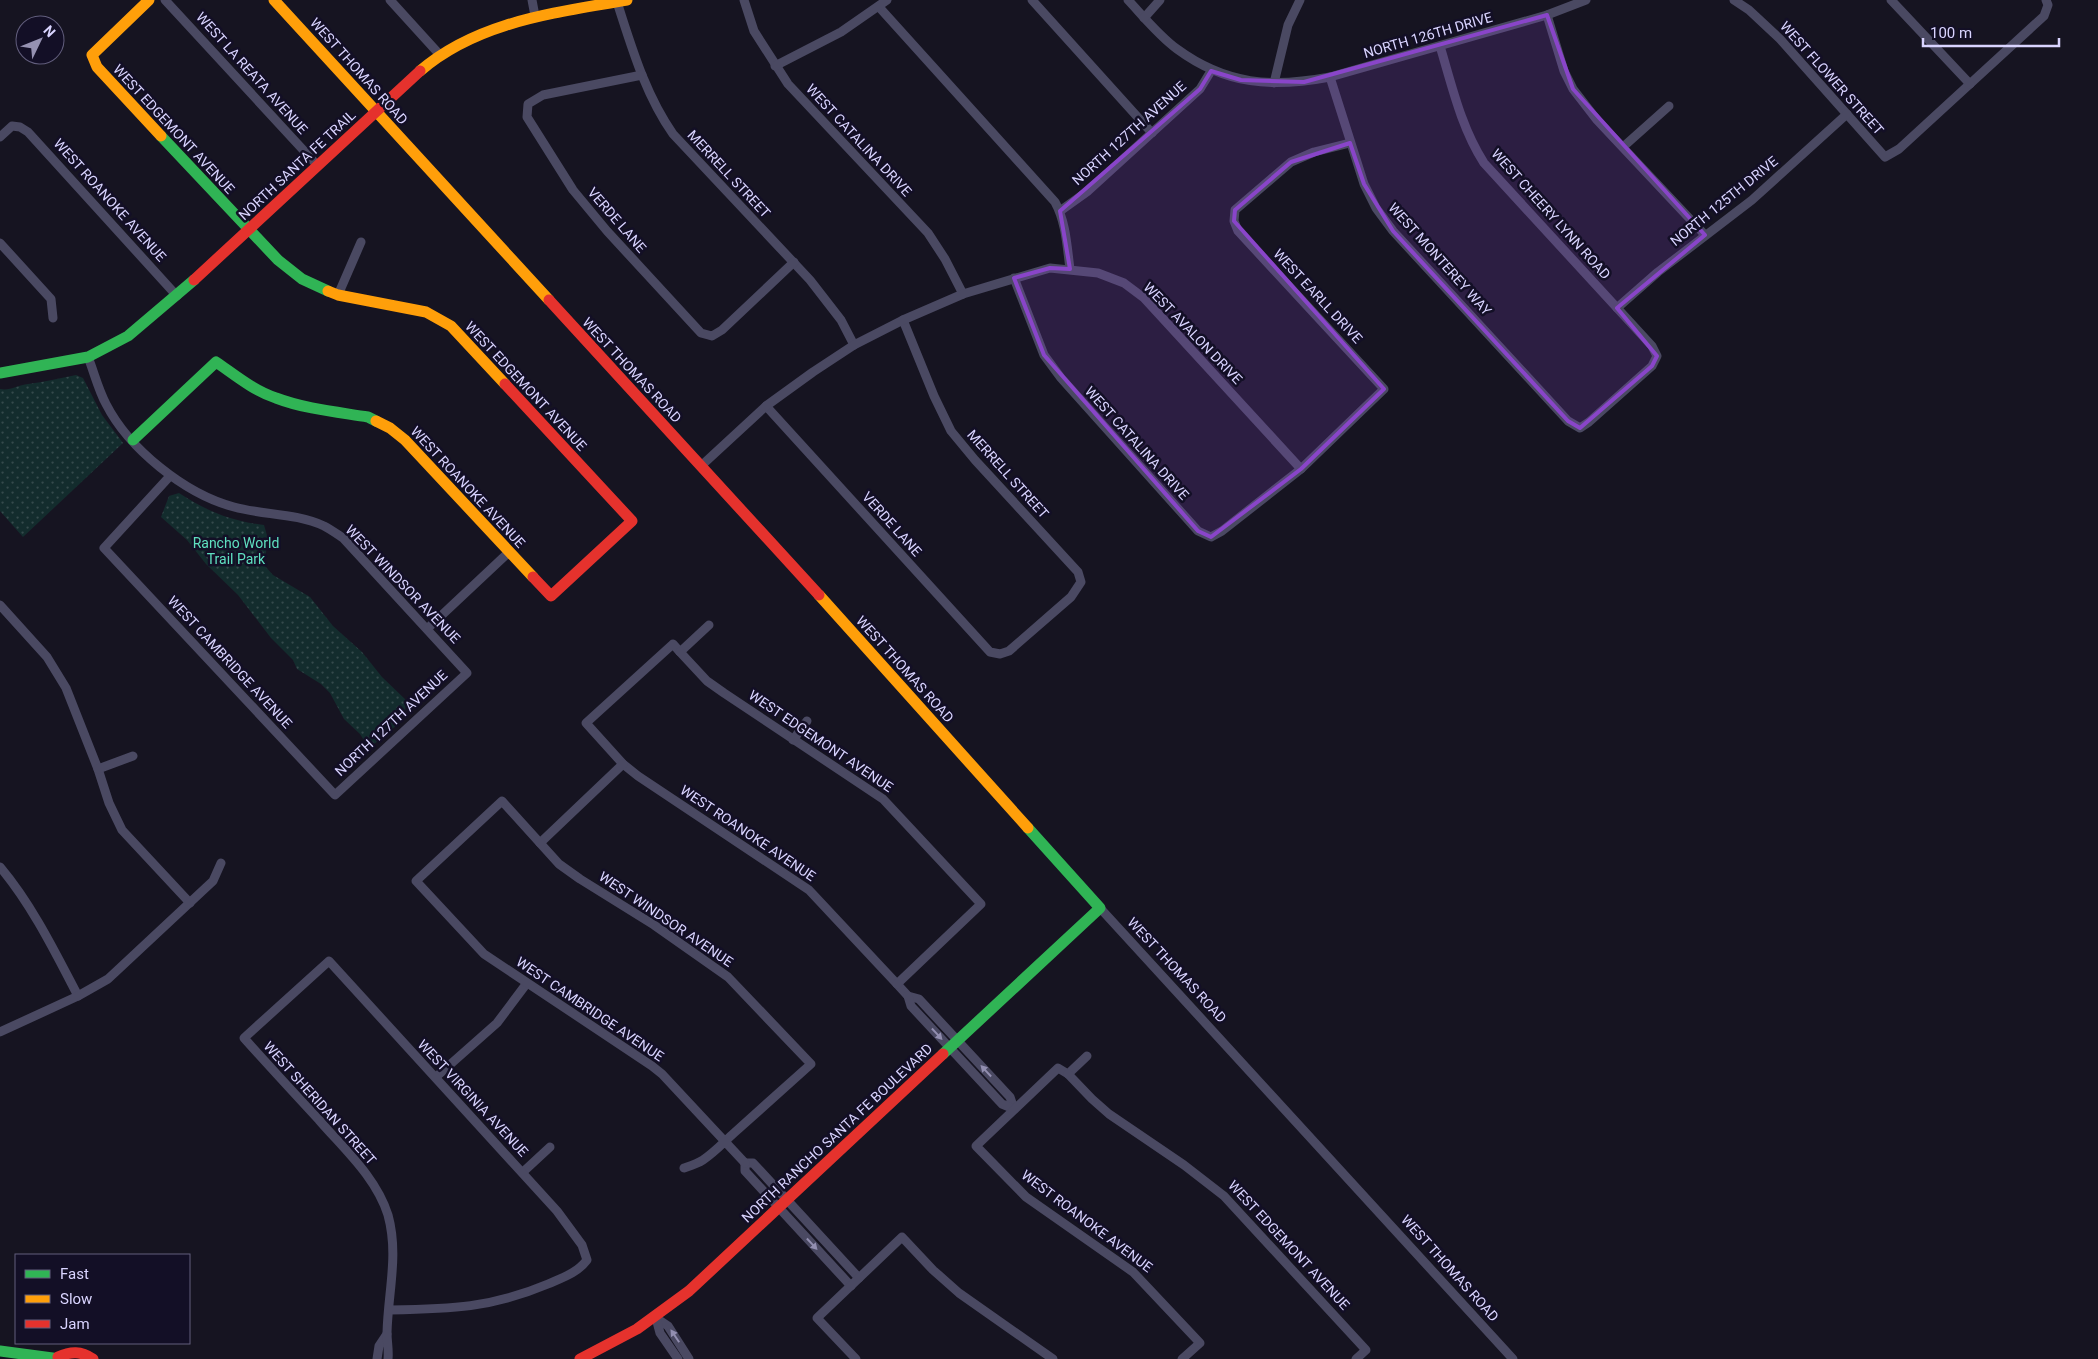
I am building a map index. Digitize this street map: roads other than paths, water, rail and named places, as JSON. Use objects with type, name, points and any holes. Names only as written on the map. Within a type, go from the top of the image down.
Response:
[{"type":"street","name":"WEST EDGEMONT AVENUE","points":[[149,0],[92,55],[97,68],[248,230],[278,260],[302,279],[338,295],[426,312],[451,326],[632,522],[551,596]]},
{"type":"street","name":"WEST LA REATA AVENUE","points":[[165,0],[318,166]]},
{"type":"street","name":"WEST THOMAS ROAD","points":[[274,0],[869,651],[984,782],[1513,1359]]},
{"type":"street","points":[[390,0],[440,55]]},
{"type":"street","points":[[532,0],[535,16]]},
{"type":"street","name":"WEST CATALINA DRIVE","points":[[744,0],[754,31],[788,84],[928,233],[945,259],[963,294]]},
{"type":"street","points":[[775,66],[841,32],[887,0]]},
{"type":"street","points":[[1032,0],[1152,133]]},
{"type":"street","points":[[1128,0],[1175,48],[1210,70],[1241,80],[1274,83],[1288,25],[1300,0]]},
{"type":"street","points":[[1144,18],[1160,0]]},
{"type":"street","name":"NORTH 126TH DRIVE","points":[[1274,83],[1304,82],[1330,77],[1547,15],[1586,0]]},
{"type":"street","name":"WEST FLOWER STREET","points":[[1734,0],[1749,10],[1780,39],[1885,157],[1899,149],[1970,84]]},
{"type":"street","points":[[1891,0],[1970,84],[2044,16],[2047,2]]},
{"type":"street","name":"NORTH SANTA FE TRAIL","points":[[0,373],[88,357],[128,336],[176,296],[440,55],[456,45],[493,29],[535,16],[622,1]]},
{"type":"street","name":"MERRELL STREET","points":[[622,1],[642,75],[650,94],[673,134],[828,300],[854,345]]},
{"type":"street","points":[[700,466],[766,406],[812,372],[854,345],[903,320],[963,294],[1050,268],[1070,269],[1060,211],[1045,190],[879,7]]},
{"type":"street","points":[[1547,15],[1564,71],[1573,89],[1598,120],[1705,235]]},
{"type":"street","name":"WEST CHEERY LYNN ROAD","points":[[1440,46],[1465,128],[1473,146],[1484,162],[1652,346],[1657,356]]},
{"type":"street","name":"NORTH 127TH AVENUE","points":[[1060,211],[1088,191],[1200,89],[1210,70]]},
{"type":"street","name":"VERDE LANE","points":[[642,75],[543,95],[528,104],[527,117],[573,190],[701,333],[712,336],[722,330],[794,262]]},
{"type":"street","name":"WEST MONTEREY WAY","points":[[1330,77],[1364,184],[1376,208],[1393,230],[1568,420],[1580,428],[1652,366],[1657,356]]},
{"type":"street","points":[[1624,147],[1669,106]]},
{"type":"street","name":"NORTH 125TH DRIVE","points":[[1617,308],[1658,272],[1752,200],[1847,114]]},
{"type":"street","name":"WEST ROANOKE AVENUE","points":[[0,137],[12,126],[20,127],[28,132],[176,296]]},
{"type":"street","name":"WEST EARLL DRIVE","points":[[1300,469],[1384,389],[1238,231],[1234,221],[1235,210],[1291,162],[1314,152],[1350,143]]},
{"type":"street","points":[[338,295],[361,242]]},
{"type":"street","points":[[0,243],[51,299],[53,318]]},
{"type":"street","name":"WEST AVALON DRIVE","points":[[1070,269],[1098,273],[1124,283],[1144,298],[1300,469]]},
{"type":"street","name":"WEST CATALINA DRIVE","points":[[1014,278],[1044,355],[1061,378],[1198,532],[1211,537],[1222,531],[1300,469]]},
{"type":"street","name":"MERRELL STREET","points":[[903,320],[934,396],[951,431],[975,460],[1078,572],[1081,582],[1071,597],[1019,644],[1010,651],[1000,654]]},
{"type":"street","name":"WEST WINDSOR AVENUE","points":[[88,357],[106,404],[133,440],[153,462],[170,476],[211,500],[235,508],[308,520],[324,526],[343,538],[467,673]]},
{"type":"street","name":"WEST ROANOKE AVENUE","points":[[133,440],[216,362],[246,383],[275,398],[368,417],[390,428],[404,440],[551,596]]},
{"type":"street","name":"VERDE LANE","points":[[766,406],[990,652],[1000,654]]},
{"type":"street","name":"WEST CAMBRIDGE AVENUE","points":[[170,476],[104,548],[335,795]]},
{"type":"street","points":[[427,629],[509,552]]},
{"type":"street","points":[[0,605],[47,657],[66,688],[98,769],[109,803],[122,830],[190,904]]},
{"type":"street","points":[[680,652],[709,625]]},
{"type":"street","name":"WEST ROANOKE AVENUE","points":[[680,652],[673,644],[586,724],[623,764],[656,789],[809,890],[908,996],[919,999],[954,1045],[1010,1097],[1014,1109],[976,1146],[1026,1197],[1133,1272],[1200,1343],[1182,1359]]},
{"type":"street","name":"WEST EDGEMONT AVENUE","points":[[680,652],[708,681],[794,740],[872,790],[893,808],[981,904],[896,984]]},
{"type":"street","name":"NORTH 127TH AVENUE","points":[[335,795],[467,673]]},
{"type":"street","points":[[794,740],[807,721]]},
{"type":"street","points":[[98,769],[134,756]]},
{"type":"street","points":[[540,843],[623,764]]},
{"type":"street","name":"WEST WINDSOR AVENUE","points":[[416,881],[502,801],[559,864],[654,925],[728,976],[811,1064],[725,1141]]},
{"type":"street","points":[[0,1032],[78,996],[108,979],[213,881],[221,863]]},
{"type":"street","points":[[0,867],[47,938],[78,996]]},
{"type":"street","name":"WEST CAMBRIDGE AVENUE","points":[[416,881],[484,954],[652,1066],[745,1163],[753,1163],[783,1204]]},
{"type":"street","name":"NORTH RANCHO SANTA FE BOULEVARD","points":[[580,1359],[608,1346],[656,1318],[689,1291],[1100,908]]},
{"type":"street","name":"WEST VIRGINIA AVENUE","points":[[244,1038],[329,961],[523,1172],[582,1245],[587,1260],[578,1271],[519,1295],[485,1305],[447,1309],[390,1310]]},
{"type":"street","points":[[436,1078],[497,1023],[527,983]]},
{"type":"street","name":"WEST SHERIDAN STREET","points":[[244,1038],[354,1159],[376,1189],[388,1215],[393,1239],[394,1268],[387,1334],[388,1359]]},
{"type":"street","points":[[1014,1109],[1058,1068],[1068,1074],[1087,1056]]},
{"type":"street","name":"WEST EDGEMONT AVENUE","points":[[1068,1074],[1109,1114],[1184,1165],[1224,1196],[1366,1350],[1356,1359]]},
{"type":"street","points":[[684,1168],[702,1161],[725,1141]]},
{"type":"street","points":[[523,1172],[550,1147]]},
{"type":"street","points":[[783,1204],[859,1278]]},
{"type":"street","points":[[783,1204],[851,1286]]},
{"type":"street","points":[[856,1359],[817,1318],[902,1237],[933,1270],[959,1293],[1053,1359]]},
{"type":"street","points":[[656,1318],[660,1332],[678,1359]]},
{"type":"street","points":[[656,1318],[668,1326],[689,1359]]},
{"type":"street","name":"WEST SHERIDAN STREET","points":[[377,1359],[379,1346],[387,1334]]},
{"type":"street","points":[[0,1352],[59,1358],[68,1352],[86,1354],[93,1359]]},
{"type":"park label","name":"Rancho World Trail Park","points":[[236,552]]}]
